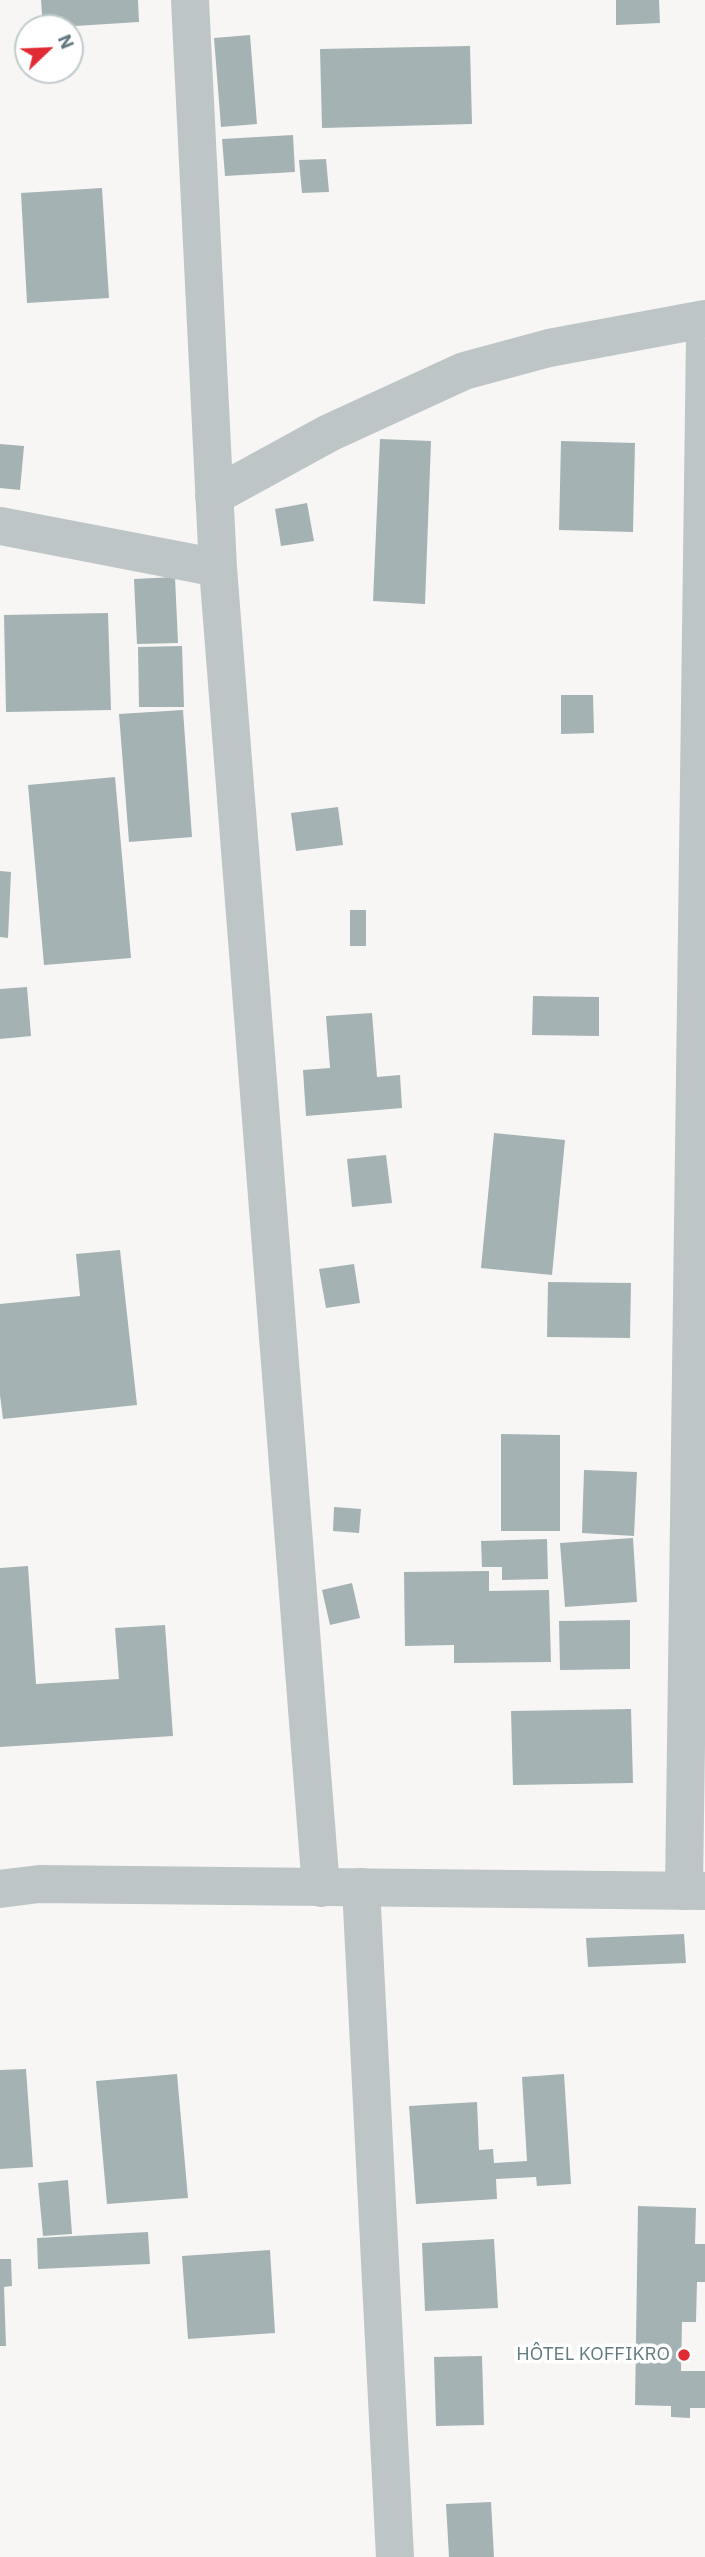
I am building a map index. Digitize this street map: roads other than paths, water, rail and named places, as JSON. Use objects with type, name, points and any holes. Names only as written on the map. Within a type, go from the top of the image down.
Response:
[{"type":"street","points":[[190,0],[218,568],[321,1888]]},
{"type":"street","points":[[214,496],[329,433],[464,371],[549,348],[705,319]]},
{"type":"street","points":[[0,1889],[39,1884],[694,1891],[705,336]]},
{"type":"street","points":[[0,526],[218,568]]},
{"type":"street","points":[[361,1887],[395,2557]]},
{"type":"place","name":"HÔTEL KOFFIKRO","points":[[684,2355]]}]
